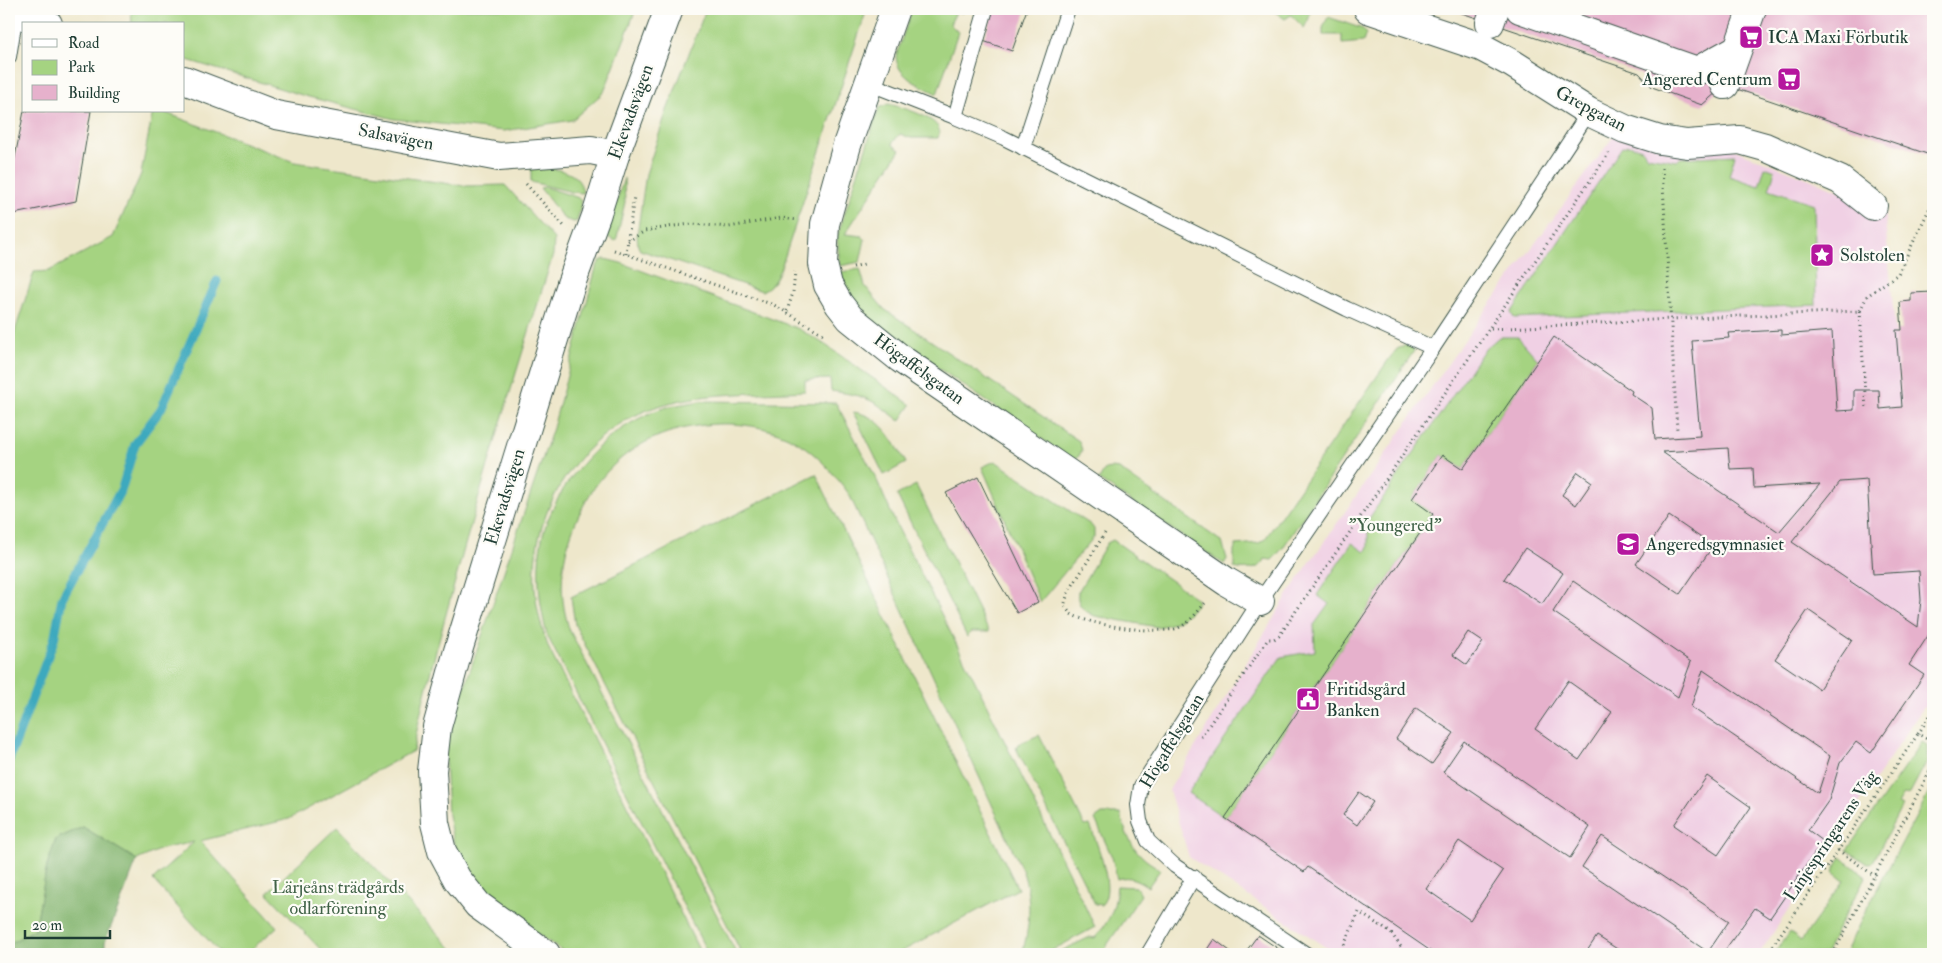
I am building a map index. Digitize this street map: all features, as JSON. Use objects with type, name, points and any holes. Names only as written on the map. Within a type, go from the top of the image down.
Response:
[{"type":"street","name":"Ekevadsvägen","points":[[546,954],[478,905],[457,880],[442,851],[435,823],[432,772],[437,727],[458,651],[571,284],[668,9]]},
{"type":"street","name":"Högaffelsgatan","points":[[895,9],[847,145],[825,224],[823,264],[828,285],[839,304],[850,318],[901,359],[1227,582],[1260,601]]},
{"type":"street","name":"Grepgatan","points":[[1368,9],[1481,47],[1513,64],[1589,112],[1625,129],[1660,140],[1687,144],[1740,140],[1765,147],[1840,180],[1873,206]]},
{"type":"street","points":[[1520,9],[1697,71],[1738,49]]},
{"type":"street","points":[[1725,85],[1752,9]]},
{"type":"street","points":[[12,12],[42,22]]},
{"type":"street","name":"Salsavägen","points":[[185,80],[276,115],[499,156],[591,150],[615,155]]},
{"type":"lane","points":[[955,116],[986,9]]},
{"type":"lane","points":[[1024,148],[1068,9]]},
{"type":"lane","points":[[9,57],[12,12]]},
{"type":"lane","points":[[868,83],[955,116],[1024,148],[1347,310],[1433,348]]},
{"type":"lane","name":"Högaffelsgatan","points":[[1306,954],[1175,866],[1148,841],[1140,821],[1138,805],[1141,786],[1260,601],[1433,348],[1589,112]]},
{"type":"lane","points":[[1148,954],[1194,877]]},
{"type":"path","points":[[1196,743],[1268,639],[1274,640],[1279,636],[1625,129]]},
{"type":"path","points":[[1660,140],[1678,430]]},
{"type":"path","points":[[1866,410],[1860,311],[1867,296],[1898,274],[1933,201]]},
{"type":"path","points":[[628,241],[645,231],[674,226],[693,224],[729,227],[781,218],[790,218],[803,222]]},
{"type":"path","points":[[626,254],[774,305]]},
{"type":"path","points":[[1490,329],[1860,311]]},
{"type":"path","points":[[1107,530],[1068,593],[1064,606],[1071,614],[1090,621],[1150,632],[1166,631],[1178,628],[1188,622],[1208,599]]},
{"type":"path","name":"Linjespringarens Väg","points":[[1767,954],[1933,711]]},
{"type":"path","points":[[1918,734],[1933,742]]},
{"type":"path","points":[[1833,954],[1933,765]]},
{"type":"path","points":[[1838,850],[1875,876]]},
{"type":"path","points":[[1340,954],[1359,912],[1391,933],[1406,954]]},
{"type":"shaded area","name":"Angeredsgymnasiet","points":[[1616,133],[1735,150],[1884,208],[1902,407],[1931,499],[1933,499],[1933,693],[1759,954],[1336,954],[1189,857],[1169,790],[1292,588],[1473,328]]},
{"type":"green space","points":[[131,9],[636,9],[604,92],[572,120],[504,131],[394,119],[305,96],[185,59],[185,22],[132,22]]},
{"type":"green space","points":[[706,9],[867,9],[783,262],[773,282],[762,291],[640,250],[638,246],[637,235],[646,174],[666,113]]},
{"type":"green space","points":[[912,9],[965,9],[963,13],[956,12],[950,24],[958,32],[937,94],[911,80],[897,64],[896,56]]},
{"type":"green space","points":[[1271,9],[1309,9],[1310,14],[1304,28],[1291,15],[1285,19]]},
{"type":"green space","points":[[1328,17],[1363,29],[1366,33],[1363,42],[1342,44],[1342,35],[1323,35],[1323,28]]},
{"type":"green space","points":[[888,104],[915,112],[929,119],[938,127],[938,138],[911,138],[900,134],[892,143],[900,150],[845,234],[862,236],[865,239],[860,262],[840,266],[837,237],[879,108]]},
{"type":"green space","points":[[153,112],[164,112],[294,162],[465,186],[505,185],[554,239],[553,255],[464,547],[421,710],[413,751],[289,819],[200,841],[277,927],[246,954],[221,954],[153,880],[194,842],[161,849],[137,860],[83,827],[56,839],[47,866],[35,929],[9,944],[9,350],[34,272],[49,271],[113,237],[141,174]]},
{"type":"green space","points":[[1629,145],[1642,149],[1647,156],[1677,161],[1680,158],[1735,155],[1729,176],[1759,186],[1765,167],[1775,171],[1769,189],[1814,204],[1816,305],[1514,318],[1511,313],[1622,147]]},
{"type":"green space","points":[[531,167],[555,169],[570,174],[581,185],[583,193],[531,182]]},
{"type":"green space","points":[[624,178],[625,202],[615,241],[608,237],[608,229]]},
{"type":"green space","points":[[545,187],[582,200],[577,221],[564,219],[540,188]]},
{"type":"green space","points":[[605,259],[621,263],[799,329],[824,344],[911,405],[900,421],[869,400],[831,391],[830,379],[805,380],[805,391],[732,394],[696,398],[662,405],[633,417],[606,433],[583,454],[564,479],[549,506],[540,536],[535,567],[537,605],[549,649],[701,954],[567,954],[523,924],[473,879],[455,847],[448,815],[445,758],[447,738],[553,428],[596,268],[600,261]]},
{"type":"green space","points":[[860,269],[865,286],[884,309],[1079,441],[1082,450],[1079,456],[1075,459],[1068,457],[877,326],[856,302],[847,288],[841,272]]},
{"type":"green space","name":"\"Youngered\"","points":[[1499,337],[1518,337],[1538,360],[1463,469],[1442,455],[1412,499],[1433,514],[1225,818],[1188,793],[1281,657],[1315,651],[1314,625],[1329,604],[1317,595],[1352,543],[1365,552],[1368,547],[1368,520],[1484,350]]},
{"type":"green space","points":[[1407,345],[1412,346],[1414,351],[1282,549],[1272,560],[1265,559],[1263,563],[1256,567],[1248,569],[1234,568],[1234,550],[1236,545],[1259,543],[1265,539],[1389,359],[1397,349]]},
{"type":"green space","points":[[702,401],[836,403],[875,476],[895,522],[1095,927],[1048,954],[1022,954],[1029,913],[1028,892],[1023,872],[849,494],[822,462],[806,448],[788,437],[754,426],[718,424],[692,427],[667,433],[645,442],[608,470],[593,489],[571,535],[567,547],[562,583],[566,619],[570,631],[737,954],[708,954],[547,635],[541,607],[539,578],[540,549],[547,522],[564,488],[587,459],[614,434],[646,415],[666,407]]},
{"type":"green space","points":[[853,412],[871,418],[886,430],[906,463],[884,475]]},
{"type":"green space","points":[[995,461],[1091,525],[1094,529],[1094,537],[1040,602],[982,467]]},
{"type":"green space","points":[[1105,469],[1119,469],[1222,542],[1227,559],[1224,564],[1099,480]]},
{"type":"green space","points":[[816,474],[1018,889],[897,954],[742,954],[575,625],[571,597]]},
{"type":"green space","points":[[916,485],[989,632],[972,632],[967,637],[897,495]]},
{"type":"green space","points":[[1113,540],[1196,598],[1198,602],[1180,619],[1157,627],[1095,616],[1087,612],[1078,601],[1078,592],[1107,543]]},
{"type":"green space","points":[[1039,735],[1085,826],[1090,825],[1104,866],[1106,878],[1107,889],[1101,905],[1095,904],[1016,748],[1018,744]]},
{"type":"green space","points":[[1922,742],[1927,745],[1927,761],[1909,795],[1904,794],[1898,804],[1902,806],[1873,862],[1867,864],[1847,850]]},
{"type":"green space","points":[[1933,785],[1933,954],[1845,954],[1867,908]]},
{"type":"green space","points":[[1102,814],[1121,814],[1124,827],[1133,845],[1141,856],[1160,870],[1148,887],[1133,879],[1117,879],[1112,857],[1095,819]]},
{"type":"green space","points":[[83,827],[137,860],[105,942],[105,954],[9,954],[9,944],[35,929],[47,866],[56,839]]},
{"type":"green space","name":"Lärjeåns trädgårds odlarförening","points":[[337,827],[457,954],[325,954],[267,893]]},
{"type":"green space","points":[[1841,857],[1866,877],[1836,931],[1826,954],[1774,954],[1789,932],[1801,941],[1844,881],[1833,872]]},
{"type":"green space","points":[[1117,886],[1136,887],[1141,895],[1101,954],[1055,954],[1090,937],[1095,938],[1111,914]]},
{"type":"building","points":[[994,9],[1027,9],[1012,51],[983,41]]},
{"type":"building","name":"Angered Centrum","points":[[1450,9],[1933,9],[1933,156],[1725,85],[1702,105],[1652,87],[1639,73]]},
{"type":"building","points":[[24,112],[91,112],[76,201],[9,215],[9,188]]},
{"type":"building","points":[[1933,292],[1933,628],[1909,665],[1924,675],[1871,753],[1856,742],[1840,763],[1829,800],[1808,830],[1823,841],[1770,918],[1755,908],[1722,954],[1625,954],[1597,936],[1585,954],[1435,954],[1308,867],[1304,872],[1225,818],[1433,514],[1412,499],[1442,455],[1463,469],[1554,337],[1632,391],[1631,394],[1652,408],[1655,439],[1700,436],[1692,341],[1729,338],[1728,333],[1781,330],[1781,335],[1832,331],[1837,411],[1854,410],[1854,390],[1879,390],[1880,409],[1902,407],[1896,330],[1902,330],[1900,302],[1911,301],[1911,293]],"holes":[[[1728,448],[1730,469],[1753,468],[1754,488],[1820,484],[1779,532],[1662,452]],[[1578,472],[1592,482],[1576,505],[1562,495]],[[1867,480],[1873,574],[1919,571],[1921,600],[1918,627],[1792,542],[1840,482]],[[1669,516],[1713,546],[1680,594],[1636,564]],[[1525,548],[1563,573],[1542,604],[1504,579]],[[1573,581],[1691,662],[1678,697],[1553,612]],[[1808,610],[1852,640],[1819,689],[1775,659]],[[1468,632],[1483,642],[1467,665],[1453,655]],[[1703,670],[1830,756],[1818,793],[1691,707]],[[1568,681],[1612,712],[1579,760],[1535,729]],[[1416,708],[1454,733],[1432,764],[1396,739]],[[1464,741],[1590,827],[1570,858],[1443,772]],[[1707,776],[1751,807],[1718,855],[1674,825]],[[1359,792],[1373,802],[1357,825],[1343,815]],[[1602,836],[1729,921],[1708,952],[1582,867]],[[1459,841],[1503,871],[1470,920],[1426,889]]]},
{"type":"building","points":[[978,477],[1038,602],[1017,613],[946,493]]},
{"type":"building","points":[[1258,935],[1286,954],[1244,954]]},
{"type":"building","points":[[1214,939],[1234,954],[1204,954]]},
{"type":"waterway","points":[[9,760],[54,640],[62,598],[122,488],[135,444],[161,409],[217,281]]},
{"type":"place","name":"ICA Maxi Förbutik","points":[[1751,37]]},
{"type":"place","name":"Angered Centrum","points":[[1789,79]]},
{"type":"place","name":"Solstolen","points":[[1822,255]]},
{"type":"place","name":"Angeredsgymnasiet","points":[[1628,544]]},
{"type":"place","name":"Fritidsgård Banken","points":[[1308,699]]}]
